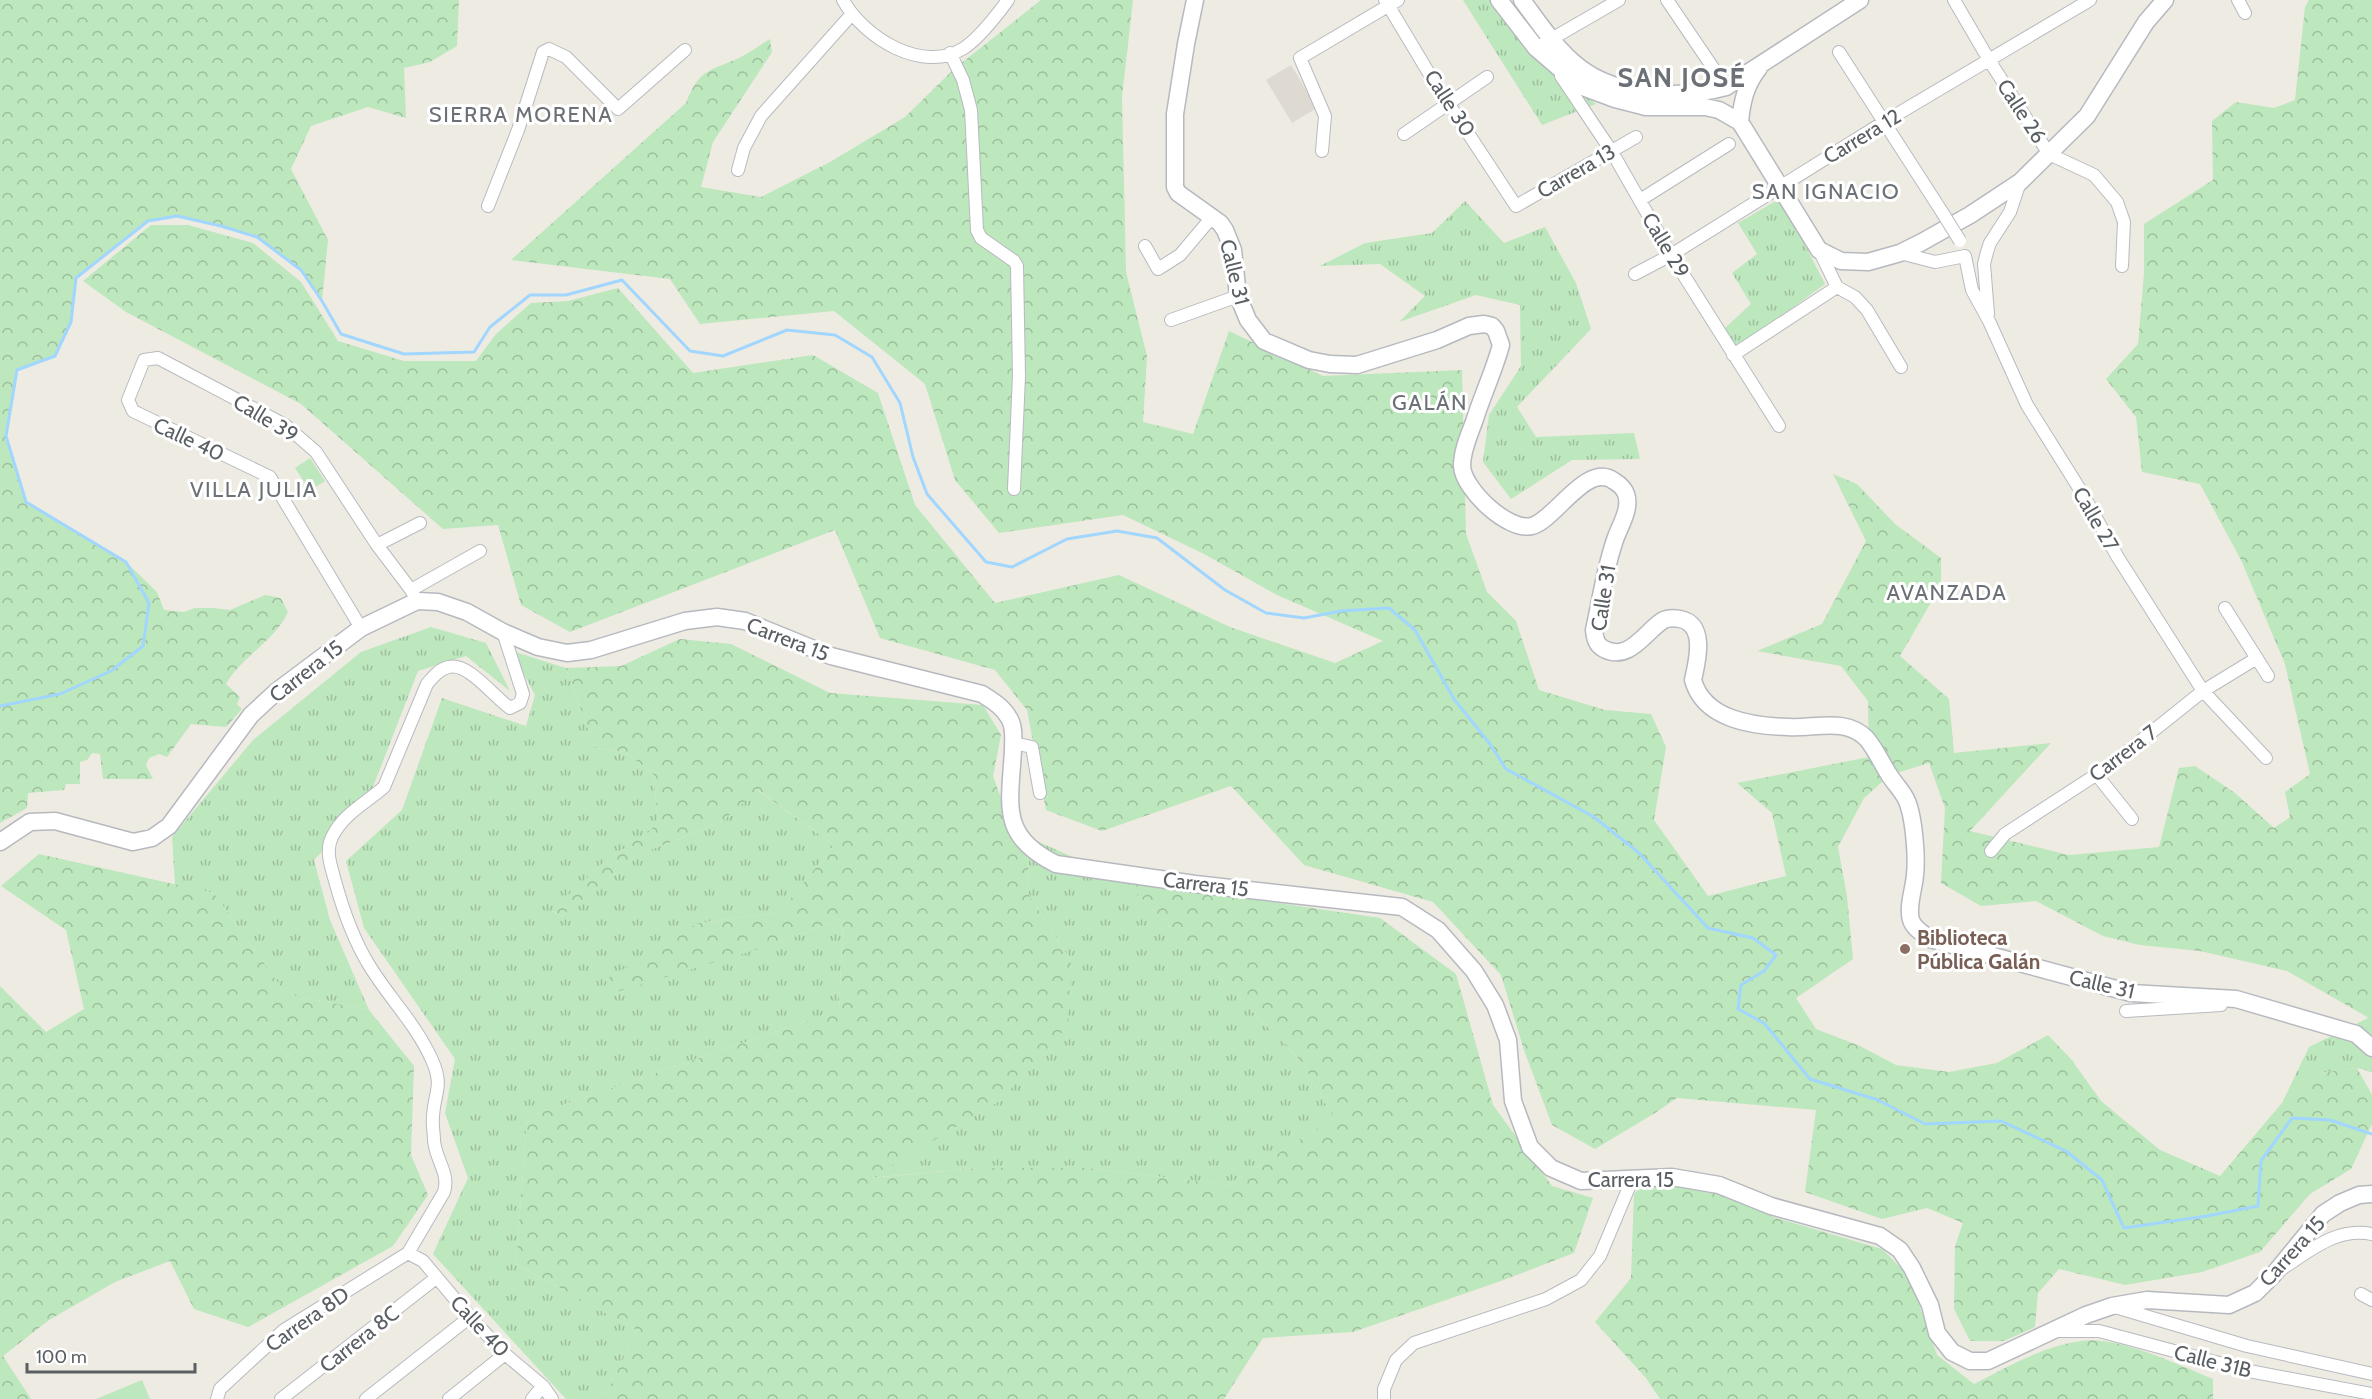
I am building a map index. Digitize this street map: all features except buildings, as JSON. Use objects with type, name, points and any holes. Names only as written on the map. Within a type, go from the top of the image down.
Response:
[{"type":"main road","name":"Calle 31","points":[[1195,0],[1175,114],[1175,187],[1178,193],[1220,223],[1225,230],[1233,250],[1238,296],[1248,320],[1263,341],[1290,353],[1330,364],[1357,365],[1437,340],[1469,326],[1484,324],[1494,328],[1501,345],[1480,401],[1462,464],[1464,475],[1478,497],[1507,523],[1528,527],[1547,519],[1580,486],[1595,478],[1612,479],[1623,488],[1628,503],[1608,564],[1594,630],[1600,647],[1609,652],[1621,652],[1634,646],[1661,622],[1668,619],[1682,619],[1693,627],[1698,636],[1695,685],[1714,709],[1724,716],[1734,720],[1788,728],[1826,725],[1853,728],[1859,732],[1869,741],[1909,808],[1916,874],[1910,909],[1911,921],[1918,930],[1930,939],[2131,993],[2236,999],[2333,1026],[2368,1040]]},
{"type":"main road","points":[[1499,0],[1536,48],[1580,86],[1646,107],[1705,107],[1719,111],[1740,122],[1819,250],[1841,261],[1850,262],[1868,262],[1900,253],[1960,221],[2020,182],[2087,116],[2146,22],[2165,0]]},
{"type":"main road","points":[[1522,0],[1552,40],[1579,66],[1600,81],[1646,93],[1702,94],[1726,87],[1860,0]]},
{"type":"main road","points":[[1740,122],[1743,98],[1752,76],[1768,58]]},
{"type":"main road","name":"Carrera 15","points":[[0,842],[30,822],[46,821],[55,821],[133,842],[152,838],[169,826],[251,715],[277,691],[361,628],[414,595],[467,612],[503,632],[538,647],[567,652],[591,650],[685,621],[717,617],[745,621],[831,656],[982,694],[998,704],[1010,719],[1013,743],[1010,806],[1013,826],[1019,838],[1037,854],[1056,864],[1195,884],[1402,907],[1438,930],[1474,971],[1495,1005],[1508,1040],[1513,1101],[1530,1147],[1551,1168],[1581,1181],[1672,1177],[1719,1185],[1771,1206],[1880,1236],[1900,1250],[1912,1268],[1930,1305],[1937,1333],[1952,1352],[1970,1361],[1988,1361],[2112,1306],[2147,1300],[2229,1305],[2255,1293],[2274,1274],[2323,1214],[2359,1195],[2372,1194]]},
{"type":"street","points":[[843,0],[851,15],[892,47],[923,56],[950,53],[964,48],[996,16],[1008,0]]},
{"type":"street","points":[[1536,48],[1619,0]]},
{"type":"street","points":[[1667,0],[1726,87]]},
{"type":"street","name":"Calle 26","points":[[1954,0],[2049,154],[2094,175],[2116,202],[2124,222],[2122,266]]},
{"type":"street","name":"Carrera 12","points":[[1635,274],[1671,255],[1778,186],[2089,0]]},
{"type":"street","points":[[2238,0],[2245,12]]},
{"type":"street","points":[[1322,151],[1325,116],[1300,58],[1390,2]]},
{"type":"street","name":"Calle 30","points":[[1390,2],[1450,103],[1516,206]]},
{"type":"street","points":[[738,170],[744,148],[760,116],[851,15]]},
{"type":"street","points":[[488,206],[518,130],[543,52],[549,49],[566,57],[618,109],[685,50]]},
{"type":"street","points":[[1839,52],[1960,241]]},
{"type":"street","points":[[950,53],[963,80],[971,110],[977,230],[981,237],[1014,261],[1017,266],[1020,376],[1014,489]]},
{"type":"street","name":"Calle 29","points":[[1554,65],[1612,152],[1671,255],[1779,426]]},
{"type":"street","points":[[1404,134],[1486,77]]},
{"type":"street","name":"Carrera 13","points":[[1516,206],[1636,136]]},
{"type":"street","points":[[1640,200],[1729,144]]},
{"type":"street","points":[[1989,321],[1985,276],[1987,252],[1990,243],[2010,212],[2020,182]]},
{"type":"street","points":[[1144,246],[1158,269],[1180,255],[1212,218]]},
{"type":"street","points":[[1819,250],[1837,287],[1855,297],[1867,310],[1901,368]]},
{"type":"street","name":"Calle 27","points":[[1900,253],[1935,262],[1965,256],[1972,290],[1989,321],[2027,405],[2084,496],[2157,621],[2203,691],[2266,758]]},
{"type":"street","points":[[1733,355],[1837,287]]},
{"type":"street","points":[[1171,320],[1238,296]]},
{"type":"street","name":"Calle 39","points":[[148,358],[158,358],[285,425],[298,435],[316,452],[377,545],[414,595]]},
{"type":"street","name":"Calle 40","points":[[148,358],[144,360],[128,400],[133,411],[270,477],[361,628]]},
{"type":"street","points":[[377,545],[420,523]]},
{"type":"street","points":[[414,595],[480,551]]},
{"type":"street","points":[[2225,608],[2268,676]]},
{"type":"street","points":[[408,1253],[444,1192],[447,1181],[435,1149],[432,1117],[440,1087],[433,1061],[410,1020],[369,965],[345,917],[327,850],[340,824],[356,808],[371,799],[384,787],[427,684],[439,671],[449,666],[460,667],[472,674],[510,708],[520,703],[523,694],[503,632]]},
{"type":"street","name":"Carrera 7","points":[[1991,851],[2005,834],[2096,774],[2203,691],[2257,658]]},
{"type":"street","points":[[1013,743],[1032,747],[1040,793]]},
{"type":"street","points":[[2096,774],[2132,819]]},
{"type":"street","points":[[2126,1011],[2219,1006],[2236,999]]},
{"type":"street","points":[[1384,1399],[1384,1389],[1395,1360],[1414,1343],[1546,1299],[1581,1280],[1600,1256],[1632,1179]]},
{"type":"street","points":[[2274,1274],[2329,1237],[2360,1232],[2372,1234]]},
{"type":"street","name":"Calle 40","points":[[408,1253],[423,1261],[470,1317],[506,1354],[543,1386],[552,1399]]},
{"type":"street","name":"Carrera 8D","points":[[217,1399],[220,1389],[284,1330],[408,1253]]},
{"type":"street","name":"Carrera 8C","points":[[281,1399],[436,1278]]},
{"type":"street","name":"Calle 31B","points":[[2112,1306],[2247,1347],[2372,1374]]},
{"type":"street","points":[[366,1399],[470,1317]]},
{"type":"street","name":"Calle 31B","points":[[2053,1331],[2099,1331],[2249,1371],[2372,1394]]},
{"type":"street","points":[[449,1399],[506,1354]]},
{"type":"street","points":[[532,1399],[543,1386]]},
{"type":"shaded area","points":[[1291,65],[1317,108],[1292,123],[1266,80]]},
{"type":"green space","points":[[0,0],[459,0],[457,46],[430,62],[404,68],[406,118],[368,107],[311,126],[291,169],[328,240],[322,301],[301,270],[257,237],[177,216],[147,221],[76,278],[71,322],[55,356],[17,370],[6,436],[26,502],[126,562],[157,592],[164,610],[184,612],[195,608],[213,608],[230,610],[265,595],[281,598],[288,612],[283,622],[240,665],[226,684],[240,697],[237,704],[242,709],[226,727],[191,724],[167,757],[159,754],[149,758],[146,765],[153,779],[103,779],[100,754],[92,753],[87,760],[80,762],[80,784],[66,784],[64,790],[28,793],[27,808],[0,823]]},
{"type":"green space","points":[[1041,0],[1133,0],[1122,97],[1126,272],[1147,356],[1143,422],[1193,434],[1229,331],[1323,376],[1462,370],[1466,534],[1487,592],[1516,621],[1539,690],[1605,710],[1651,714],[1666,747],[1654,820],[1708,896],[1786,876],[1772,813],[1737,783],[1869,757],[1868,701],[1841,666],[1757,651],[1822,624],[1866,541],[1833,474],[1857,484],[1895,524],[1941,558],[1941,585],[1900,656],[1949,699],[1954,753],[2051,743],[1970,831],[2069,855],[2159,847],[2179,768],[2195,766],[2235,793],[2274,828],[2290,817],[2285,792],[2310,774],[2285,664],[2241,560],[2200,484],[2142,472],[2136,417],[2106,379],[2138,344],[2144,273],[2144,224],[2213,180],[2212,121],[2236,102],[2274,108],[2295,100],[2305,7],[2309,0],[2372,0],[2372,1016],[2369,1018],[2287,971],[2200,951],[2140,945],[2103,936],[2036,901],[1981,906],[1941,883],[1945,808],[1929,763],[1890,775],[1864,798],[1838,847],[1847,896],[1853,959],[1796,998],[1816,1029],[1860,1046],[1896,1065],[1949,1072],[1997,1063],[2048,1035],[2071,1059],[2101,1101],[2160,1150],[2220,1176],[2282,1103],[2321,1073],[2357,1068],[2372,1095],[2372,1124],[2351,1169],[2310,1194],[2260,1252],[2202,1272],[2125,1285],[2059,1269],[2038,1293],[2035,1327],[2004,1341],[1970,1341],[1954,1309],[1955,1246],[1963,1223],[1927,1208],[1882,1219],[1805,1192],[1816,1110],[1677,1098],[1595,1149],[1552,1125],[1524,1050],[1501,975],[1433,902],[1304,865],[1231,786],[1102,831],[1046,810],[1027,710],[995,670],[880,638],[835,530],[570,632],[521,605],[498,525],[443,529],[301,404],[126,312],[83,281],[151,225],[188,225],[253,243],[301,282],[338,341],[404,361],[476,361],[496,334],[531,303],[568,301],[618,288],[693,373],[813,355],[878,393],[915,505],[995,603],[1119,575],[1230,627],[1335,663],[1383,641],[1277,595],[1204,554],[1123,515],[999,533],[955,480],[925,384],[834,311],[700,324],[670,279],[511,260],[686,103],[701,77],[714,68],[745,55],[770,39],[772,52],[713,142],[701,187],[761,197],[830,162],[905,117],[954,69]]},
{"type":"green space","points":[[1463,0],[1495,0],[1529,52],[1596,104],[1542,125]]},
{"type":"green space","points":[[1781,198],[1825,284],[1736,349],[1725,328],[1751,304],[1732,273],[1757,254],[1738,223]]},
{"type":"green space","points":[[1465,201],[1504,243],[1545,227],[1576,283],[1591,329],[1517,407],[1536,437],[1634,433],[1640,459],[1572,460],[1511,499],[1483,462],[1489,415],[1521,366],[1520,305],[1476,295],[1399,322],[1425,296],[1380,264],[1320,266],[1365,243],[1432,233]]},
{"type":"green space","points":[[310,458],[325,481],[310,491],[295,468]]},
{"type":"green space","points":[[431,627],[486,643],[510,691],[466,656],[418,671],[366,805],[314,860],[330,920],[369,1010],[286,994],[214,893],[175,885],[172,837],[253,740],[361,652]]},
{"type":"green space","points":[[680,639],[731,644],[830,693],[983,705],[1001,735],[993,776],[1006,812],[1028,837],[1029,895],[1071,961],[1068,1026],[1001,1100],[871,1178],[977,1168],[1089,1168],[1228,1185],[1334,1118],[1301,1061],[1124,880],[1380,918],[1456,974],[1493,1105],[1552,1186],[1593,1198],[1574,1253],[1353,1332],[1263,1338],[1224,1399],[604,1399],[637,1330],[516,1264],[527,1117],[839,1010],[843,918],[778,943],[603,996],[607,979],[698,923],[779,913],[834,845],[758,790],[720,823],[637,855],[562,916],[551,910],[602,864],[658,824],[654,775],[626,752],[595,748],[566,668],[621,666]]},
{"type":"green space","points":[[512,651],[566,668],[595,748],[626,752],[654,775],[658,825],[602,864],[552,911],[562,916],[637,855],[720,823],[757,790],[834,845],[779,913],[698,923],[778,943],[843,918],[839,1010],[527,1117],[516,1264],[637,1330],[604,1399],[566,1399],[433,1254],[468,1178],[445,1113],[455,1059],[364,928],[346,861],[402,810],[442,698],[526,726],[535,695]]},
{"type":"green space","points":[[1028,837],[1124,880],[1301,1061],[1334,1118],[1228,1185],[1089,1168],[977,1168],[869,1178],[1001,1100],[1071,961],[1029,895]]},
{"type":"green space","points":[[39,854],[214,893],[286,994],[369,1010],[414,1066],[411,1155],[428,1195],[393,1246],[248,1327],[194,1309],[170,1261],[115,1282],[49,1320],[3,1356],[31,1399],[0,1399],[0,986],[46,1032],[84,1009],[66,930],[1,886]]},
{"type":"green space","points":[[2372,1016],[2372,1072],[2357,1068],[2321,1073],[2282,1103],[2309,1047]]},
{"type":"green space","points":[[1646,1182],[1730,1192],[1773,1217],[1882,1249],[1909,1276],[1937,1355],[1974,1384],[2039,1352],[2081,1341],[2096,1340],[2148,1352],[2213,1379],[2213,1399],[1660,1399],[1646,1378],[1595,1322],[1631,1278],[1634,1194]]},
{"type":"green space","points":[[142,1380],[150,1399],[96,1399]]},
{"type":"waterway","points":[[0,706],[60,694],[111,671],[143,646],[149,603],[126,562],[26,502],[6,436],[17,370],[55,356],[71,322],[76,278],[148,221],[177,216],[257,237],[301,270],[341,334],[404,354],[474,352],[490,327],[530,295],[566,295],[622,280],[690,351],[723,356],[787,330],[835,335],[872,357],[900,403],[913,457],[927,494],[986,562],[1012,567],[1067,539],[1117,531],[1157,538],[1225,590],[1266,613],[1304,618],[1341,611],[1389,608],[1415,630],[1454,699],[1490,744],[1506,769],[1594,817],[1639,853],[1708,928],[1753,938],[1776,955],[1764,971],[1741,985],[1738,1009],[1764,1023],[1810,1079],[1878,1100],[1925,1124],[2001,1121],[2066,1151],[2102,1180],[2124,1228],[2258,1206],[2261,1161],[2292,1118],[2330,1120],[2372,1134]]},
{"type":"place","name":"Biblioteca Pública Galán","points":[[1905,949]]},
{"type":"district","name":"SAN JOSÉ","points":[[1682,77]]},
{"type":"district","name":"SIERRA MORENA","points":[[521,114]]},
{"type":"district","name":"SAN IGNACIO","points":[[1826,191]]},
{"type":"district","name":"GALÁN","points":[[1430,402]]},
{"type":"district","name":"VILLA JULIA","points":[[254,489]]},
{"type":"district","name":"AVANZADA","points":[[1947,592]]}]
